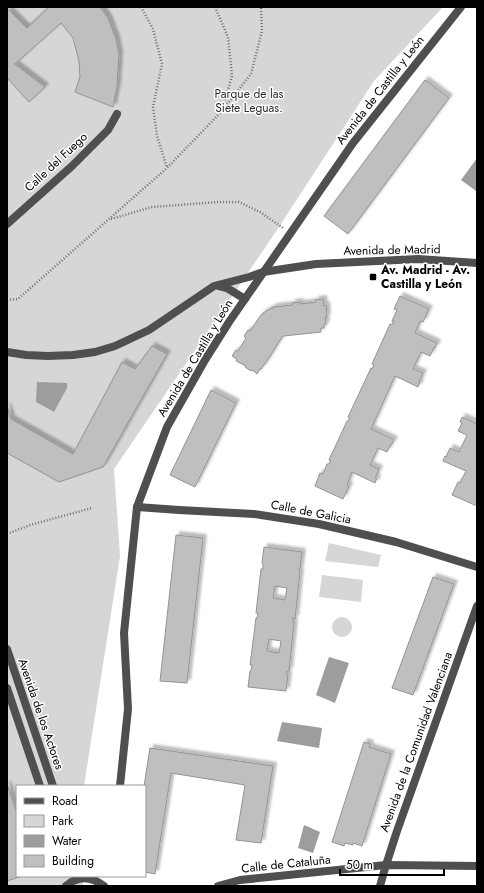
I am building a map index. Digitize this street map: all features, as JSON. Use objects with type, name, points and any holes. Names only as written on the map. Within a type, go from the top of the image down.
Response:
[{"type":"street","name":"Avenida de Castilla y León","points":[[120,785],[128,709],[124,633],[137,507],[167,427],[205,360],[263,272],[353,142],[461,7]]},
{"type":"street","name":"Calle del Fuego","points":[[7,224],[72,166],[108,130],[116,114]]},
{"type":"street","name":"Avenida de Madrid","points":[[263,272],[316,264],[418,259],[477,263]]},
{"type":"street","points":[[7,352],[34,355],[73,355],[95,352],[115,346],[149,330],[214,286],[263,272]]},
{"type":"street","points":[[214,286],[227,288],[245,299]]},
{"type":"street","name":"Calle de Galicia","points":[[137,507],[254,514],[319,524],[396,542],[477,566]]},
{"type":"street","name":"Avenida de la Comunidad Valenciana","points":[[380,886],[386,865],[477,606]]},
{"type":"street","name":"Avenida de los Actores","points":[[8,654],[53,785]]},
{"type":"street","name":"Avenida de los Actores","points":[[7,688],[40,785]]},
{"type":"street","name":"Calle de Cataluña","points":[[218,886],[240,880],[386,865],[477,866]]},
{"type":"street","points":[[69,881],[83,877],[101,881]]},
{"type":"path","points":[[141,7],[153,29],[162,64],[153,108],[157,136],[168,168]]},
{"type":"path","points":[[215,7],[228,37],[232,76],[221,112]]},
{"type":"path","points":[[7,300],[18,299],[109,220],[168,168],[221,112],[251,74],[262,31],[261,7]]},
{"type":"path","points":[[109,220],[152,207],[218,202],[239,202],[260,212],[272,221]]},
{"type":"path","points":[[7,534],[30,525],[92,508]]},
{"type":"green space","name":"Parque de las Siete Leguas.","points":[[7,7],[443,7],[374,81],[273,236],[114,469],[120,556],[84,785],[16,785],[16,877],[83,877],[83,886],[7,886]]},
{"type":"green space","points":[[329,543],[381,555],[378,567],[325,561]]},
{"type":"green space","points":[[322,575],[363,580],[361,602],[319,597]]},
{"type":"green space","points":[[342,617],[349,620],[352,627],[349,634],[342,637],[335,634],[332,627],[335,620]]},
{"type":"water","points":[[477,158],[477,189],[476,191],[461,180]]},
{"type":"water","points":[[37,382],[67,383],[67,388],[54,412],[36,402]]},
{"type":"water","points":[[329,657],[349,663],[335,703],[316,695]]},
{"type":"water","points":[[282,722],[322,728],[319,748],[277,741]]},
{"type":"water","points":[[304,825],[320,832],[313,853],[298,848]]},
{"type":"building","points":[[49,7],[100,7],[108,18],[116,39],[119,55],[117,86],[113,107],[75,92],[80,77],[79,61],[73,38],[61,23],[15,64],[45,87],[29,102],[7,78],[7,8],[27,28]]},
{"type":"building","points":[[425,80],[449,98],[348,234],[324,216]]},
{"type":"building","points":[[400,296],[429,309],[423,322],[420,321],[415,333],[437,343],[430,356],[421,352],[413,369],[423,373],[418,387],[395,376],[371,429],[394,440],[387,452],[378,448],[370,465],[379,469],[375,478],[377,478],[375,483],[352,472],[347,485],[349,486],[343,499],[315,486],[320,473],[323,474],[327,464],[331,461],[329,460],[347,421],[350,418],[348,417],[371,368],[372,369],[374,365],[372,364],[390,324],[392,325],[394,321],[392,321],[397,310],[394,309]]},
{"type":"building","points":[[323,299],[324,306],[326,305],[327,317],[325,317],[326,324],[324,325],[324,328],[321,328],[321,332],[282,337],[257,374],[236,361],[237,359],[232,356],[236,350],[238,351],[246,338],[244,336],[248,330],[250,331],[263,313],[273,307],[292,305],[292,303],[300,302],[300,304],[316,302],[315,300]]},
{"type":"building","points":[[152,346],[167,354],[103,467],[59,482],[7,453],[7,406],[11,419],[73,454],[122,362],[135,369]]},
{"type":"building","points":[[211,390],[236,403],[195,487],[170,475]]},
{"type":"building","points":[[462,417],[477,424],[477,506],[452,495],[458,482],[460,483],[466,471],[443,461],[450,448],[459,452],[467,435],[458,431],[462,423],[460,422]]},
{"type":"building","points":[[176,535],[203,538],[187,683],[160,681]]},
{"type":"building","points":[[264,547],[302,552],[299,568],[300,571],[295,619],[293,618],[294,622],[289,671],[287,671],[286,691],[248,687],[252,665],[250,665],[256,618],[258,613],[256,613],[261,569],[263,569],[262,563]],"holes":[[[275,586],[287,588],[285,600],[273,598]],[[269,639],[281,641],[279,653],[267,651]]]},
{"type":"building","points":[[433,577],[454,584],[413,695],[392,688]]},
{"type":"building","points":[[364,742],[370,744],[369,747],[391,754],[362,846],[353,843],[353,845],[345,843],[344,846],[332,842]]},
{"type":"building","points":[[150,748],[273,766],[261,843],[236,840],[245,785],[171,773],[155,874],[146,872],[146,785],[144,785]]},
{"type":"building","points":[[7,784],[16,810],[16,877],[19,877],[7,881]]},
{"type":"place","name":"Av. Madrid - Av. Castilla y León","points":[[373,277]]}]
